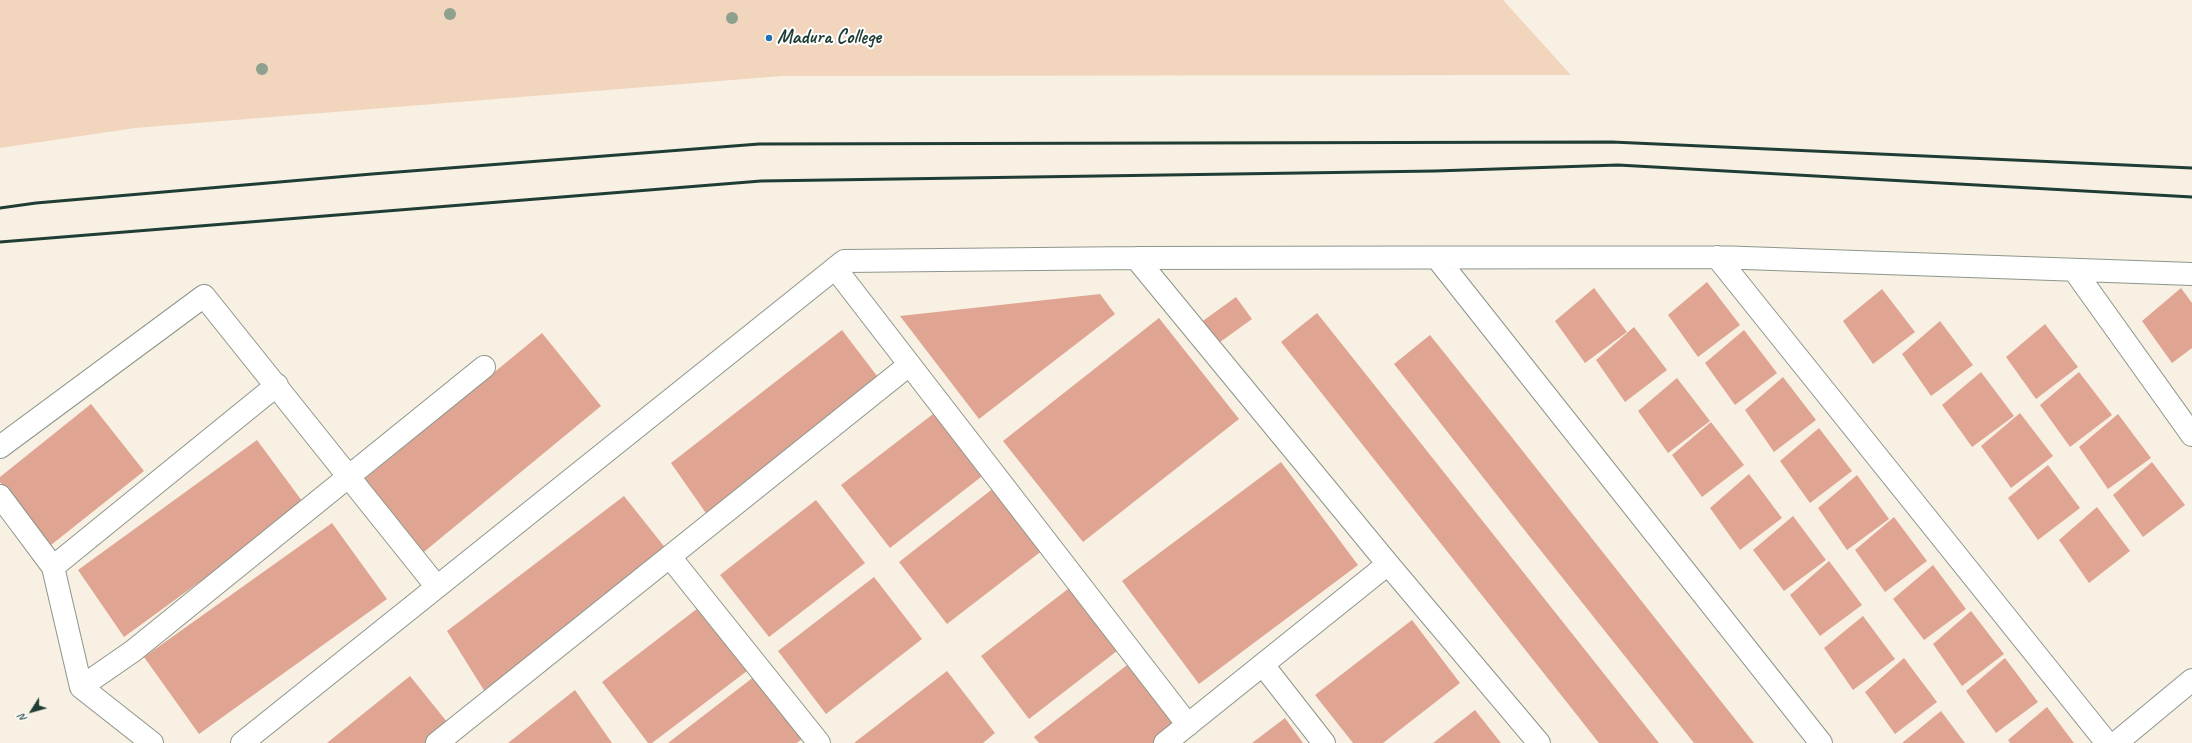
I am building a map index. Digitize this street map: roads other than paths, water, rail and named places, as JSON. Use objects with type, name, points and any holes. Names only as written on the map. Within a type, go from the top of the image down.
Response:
[{"type":"street","points":[[1717,257],[2107,743]]},
{"type":"street","points":[[242,743],[844,261],[1136,258],[1717,257],[2192,274]]},
{"type":"street","points":[[1136,258],[1388,564],[1539,743]]},
{"type":"street","points":[[1437,258],[1821,743]]},
{"type":"street","points":[[835,268],[1188,725]]},
{"type":"street","points":[[2074,270],[2192,435]]},
{"type":"street","points":[[0,447],[204,296],[277,385],[437,587]]},
{"type":"street","points":[[437,743],[909,365]]},
{"type":"street","points":[[81,687],[133,651],[350,477],[484,367]]},
{"type":"street","points":[[53,567],[277,385]]},
{"type":"street","points":[[0,496],[53,567],[81,687],[152,743]]},
{"type":"street","points":[[670,557],[819,743]]},
{"type":"street","points":[[1166,743],[1388,564]]},
{"type":"street","points":[[1263,665],[1324,743]]},
{"type":"street","points":[[2116,743],[2192,680]]},
{"type":"railway","points":[[0,208],[36,203],[372,174],[759,144],[1612,142],[2192,168]]},
{"type":"railway","points":[[0,242],[761,181],[1435,171],[1618,165],[2192,197]]},
{"type":"place","name":"Madura College","points":[[769,38]]}]
